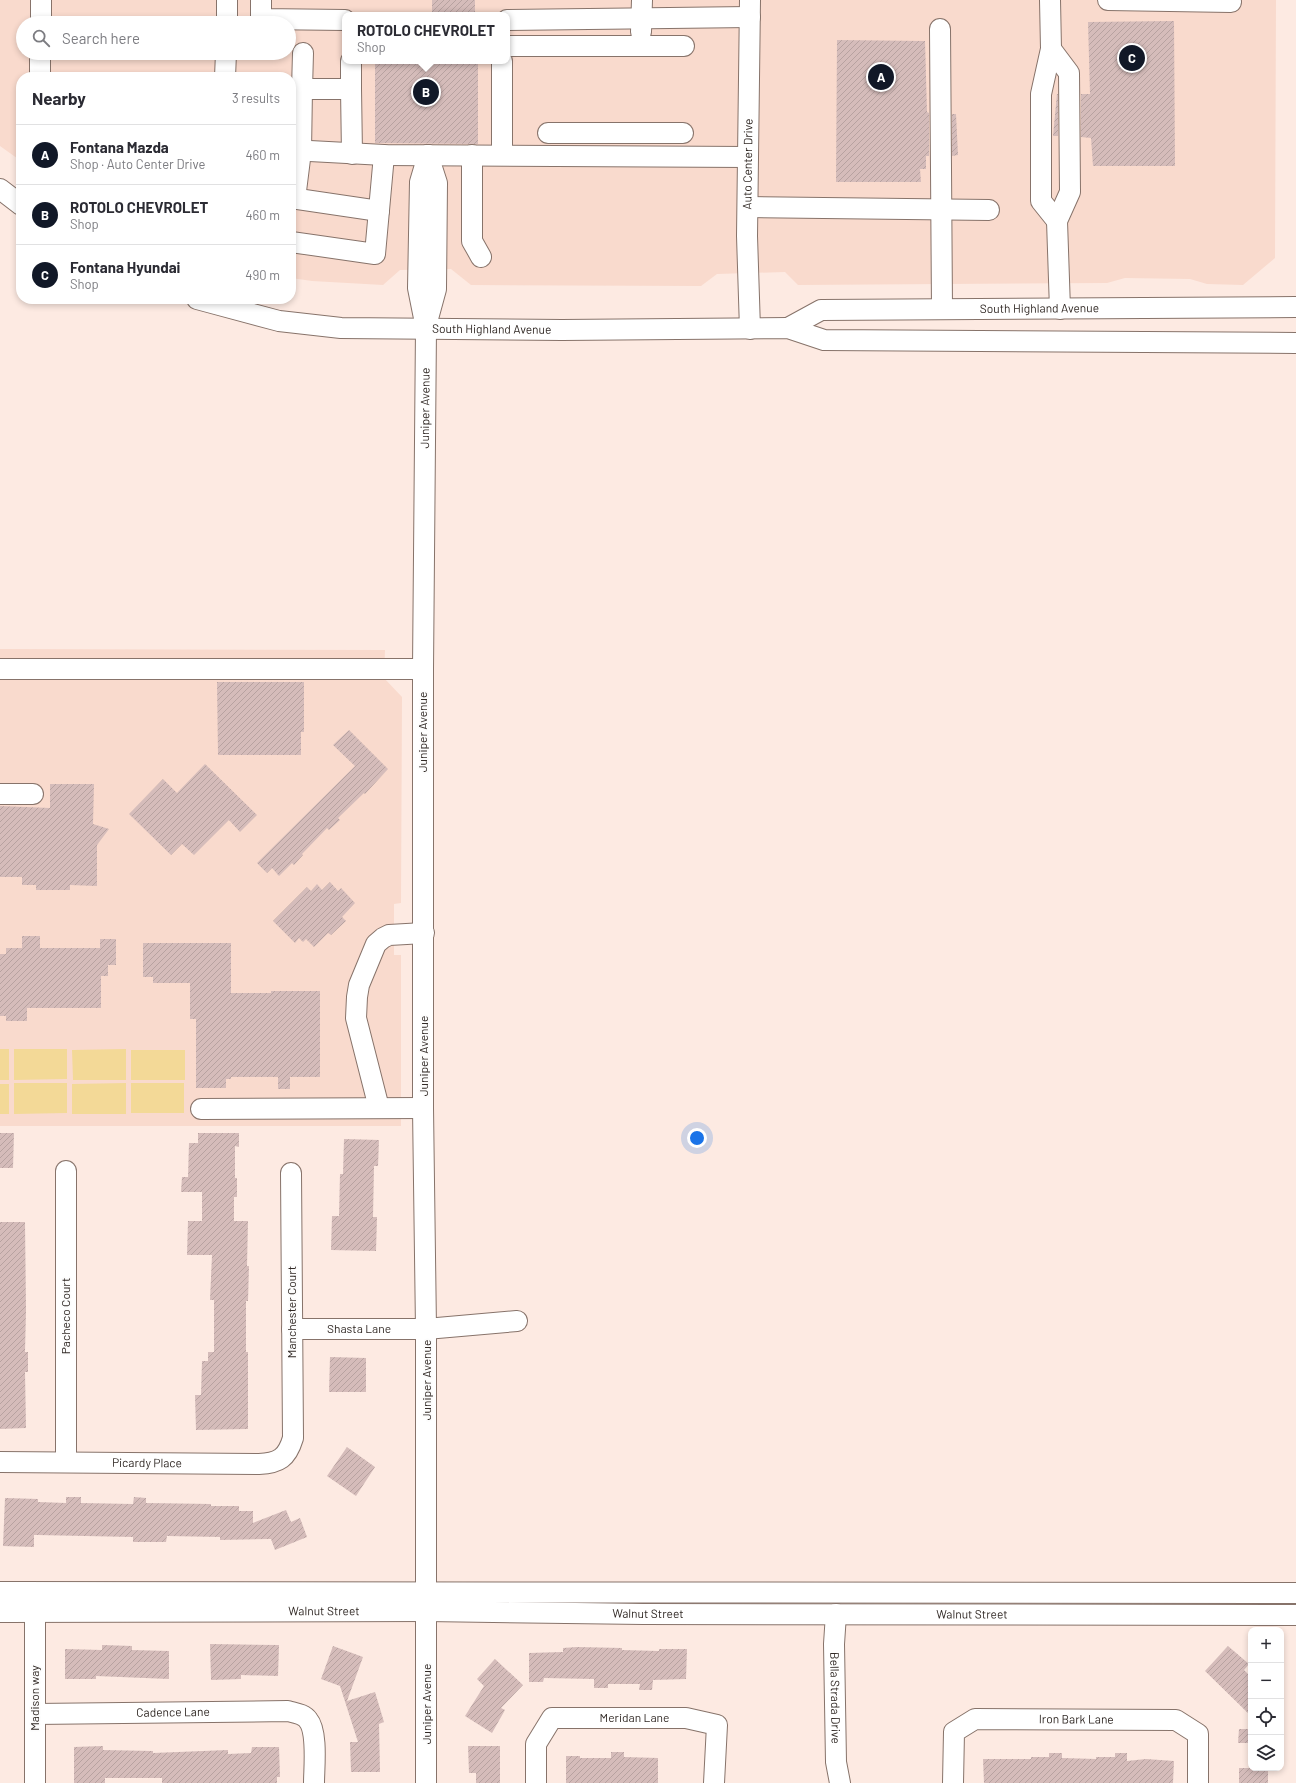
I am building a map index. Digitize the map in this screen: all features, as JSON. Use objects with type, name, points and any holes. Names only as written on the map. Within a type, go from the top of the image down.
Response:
[{"type":"street","points":[[41,0],[41,16]]},
{"type":"street","points":[[227,0],[227,16]]},
{"type":"street","points":[[261,0],[261,16]]},
{"type":"street","points":[[1050,0],[1051,49],[1041,94],[1041,201],[1056,221]]},
{"type":"street","points":[[1108,0],[1231,2]]},
{"type":"street","points":[[640,46],[642,9]]},
{"type":"street","points":[[510,20],[642,9],[750,9]]},
{"type":"street","name":"Auto Center Drive","points":[[750,9],[748,156],[750,329]]},
{"type":"street","points":[[296,19],[342,20]]},
{"type":"street","points":[[940,29],[942,309]]},
{"type":"street","points":[[510,46],[684,46]]},
{"type":"street","points":[[1051,49],[1068,73],[1070,192],[1056,221],[1060,308]]},
{"type":"street","points":[[303,53],[297,89],[296,151],[384,156],[748,156]]},
{"type":"street","points":[[40,60],[40,72]]},
{"type":"street","points":[[226,60],[226,72]]},
{"type":"street","points":[[351,64],[352,154]]},
{"type":"street","points":[[502,64],[502,156]]},
{"type":"street","points":[[297,89],[351,89]]},
{"type":"street","points":[[548,133],[683,133]]},
{"type":"street","points":[[597,134],[597,156]]},
{"type":"street","name":"Juniper Avenue","points":[[426,1783],[427,1601],[426,1329],[423,1108],[423,669],[426,328],[418,288],[420,182],[428,155]]},
{"type":"street","points":[[296,243],[375,254],[384,156]]},
{"type":"street","points":[[472,156],[472,241],[481,257]]},
{"type":"street","points":[[0,189],[16,201]]},
{"type":"street","points":[[296,198],[379,211]]},
{"type":"street","points":[[748,208],[989,210]]},
{"type":"street","name":"South Highland Avenue","points":[[216,304],[279,321],[341,328],[562,330],[788,328],[824,340],[1296,343]]},
{"type":"street","name":"South Highland Avenue","points":[[788,328],[821,310],[1296,308]]},
{"type":"street","points":[[0,669],[423,669]]},
{"type":"street","points":[[0,794],[33,794]]},
{"type":"street","points":[[370,1108],[356,1018],[356,1002],[360,985],[376,944],[383,938],[389,935],[424,933]]},
{"type":"street","points":[[200,1109],[423,1108]]},
{"type":"street","name":"Pacheco Court","points":[[66,1171],[66,1462]]},
{"type":"street","name":"Manchester Court","points":[[289,1450],[293,1438],[291,1173]]},
{"type":"street","name":"Shasta Lane","points":[[292,1329],[426,1329],[517,1320]]},
{"type":"street","name":"Picardy Place","points":[[0,1462],[270,1463],[281,1459],[289,1450]]},
{"type":"street","name":"Walnut Street","points":[[0,1592],[427,1601],[643,1614],[1296,1615]]},
{"type":"street","name":"Walnut Street","points":[[0,1612],[427,1601],[1296,1592]]},
{"type":"street","name":"Madison way","points":[[35,1612],[35,1783]]},
{"type":"street","name":"Bella Strada Drive","points":[[836,1614],[834,1644],[836,1762],[840,1783]]},
{"type":"street","name":"Cadence Lane","points":[[35,1714],[288,1711],[299,1713],[308,1720],[313,1732],[314,1783]]},
{"type":"street","name":"Meridan Lane","points":[[536,1783],[536,1744],[552,1718],[686,1718],[717,1725],[714,1783]]},
{"type":"street","name":"Iron Bark Lane","points":[[953,1783],[954,1732],[975,1719],[1176,1720],[1198,1734],[1198,1783]]},
{"type":"shaded area","points":[[0,0],[1276,0],[1275,258],[1243,285],[1207,284],[1190,279],[1125,278],[1107,283],[798,285],[785,272],[717,274],[701,286],[471,285],[451,269],[400,270],[383,285],[296,279],[296,72],[16,72],[16,157],[0,146]]},
{"type":"shaded area","points":[[0,649],[385,650],[384,678],[402,697],[401,903],[394,904],[394,955],[401,955],[401,1126],[0,1126]]},
{"type":"shaded area","points":[[0,1049],[9,1049],[9,1080],[0,1080]]},
{"type":"shaded area","points":[[14,1049],[67,1049],[67,1079],[14,1080]]},
{"type":"shaded area","points":[[126,1049],[126,1080],[73,1080],[72,1050]]},
{"type":"shaded area","points":[[131,1050],[185,1050],[185,1080],[131,1080]]},
{"type":"shaded area","points":[[14,1083],[67,1083],[67,1113],[14,1114]]},
{"type":"shaded area","points":[[126,1083],[126,1114],[72,1114],[72,1084]]},
{"type":"shaded area","points":[[131,1083],[184,1083],[184,1113],[131,1113]]},
{"type":"shaded area","points":[[0,1084],[9,1084],[9,1114],[0,1114]]},
{"type":"building","points":[[432,0],[475,0],[475,12],[432,12]]},
{"type":"building","points":[[1174,21],[1175,166],[1093,166],[1091,138],[1081,137],[1081,94],[1090,94],[1088,22]]},
{"type":"building","points":[[837,40],[925,41],[927,112],[929,113],[929,156],[926,156],[926,169],[920,169],[921,182],[836,182]]},
{"type":"building","points":[[375,64],[478,64],[478,144],[375,143]]},
{"type":"building","points":[[1057,94],[1058,136],[1053,136]]},
{"type":"building","points":[[952,114],[956,114],[958,155],[952,156]]},
{"type":"building","points":[[217,682],[304,682],[304,732],[301,732],[301,755],[218,755]]},
{"type":"building","points":[[349,730],[388,769],[365,794],[364,793],[338,818],[340,820],[329,830],[327,828],[302,854],[303,855],[294,865],[292,863],[279,876],[272,868],[267,873],[257,863],[355,766],[333,745]]},
{"type":"building","points":[[205,764],[257,815],[240,832],[229,820],[194,855],[182,844],[171,855],[129,814],[163,779],[177,793]]},
{"type":"building","points":[[50,784],[94,784],[93,824],[109,829],[97,845],[97,886],[70,885],[70,890],[36,890],[36,885],[22,885],[22,877],[0,877],[0,806],[50,808]]},
{"type":"building","points":[[330,882],[338,891],[341,888],[355,903],[342,917],[346,921],[331,935],[328,933],[314,947],[306,939],[303,942],[299,938],[295,943],[273,921],[307,887],[311,891],[317,884],[322,890]]},
{"type":"building","points":[[22,936],[40,936],[40,948],[100,948],[100,939],[116,939],[116,965],[108,965],[108,976],[101,976],[101,1008],[27,1008],[27,1021],[6,1021],[6,1016],[0,1016],[0,954],[6,954],[6,948],[22,948]]},
{"type":"building","points":[[143,943],[231,943],[231,993],[320,991],[320,1077],[290,1077],[290,1089],[278,1089],[278,1077],[231,1077],[231,1079],[226,1079],[226,1088],[196,1088],[196,1019],[190,1019],[190,983],[153,983],[153,977],[143,977]]},
{"type":"building","points":[[0,1133],[14,1133],[13,1168],[0,1168]]},
{"type":"building","points":[[198,1133],[239,1133],[239,1147],[235,1146],[235,1178],[237,1178],[237,1197],[234,1197],[234,1221],[248,1221],[247,1266],[249,1266],[248,1301],[246,1301],[246,1352],[248,1352],[248,1429],[196,1430],[195,1395],[201,1395],[202,1361],[208,1361],[208,1352],[214,1352],[214,1300],[210,1300],[212,1255],[187,1255],[188,1221],[202,1221],[202,1192],[181,1192],[182,1177],[188,1177],[189,1143],[198,1143]]},
{"type":"building","points":[[344,1139],[379,1140],[378,1166],[374,1166],[373,1217],[377,1217],[376,1251],[331,1250],[332,1216],[339,1216],[340,1174],[343,1174]]},
{"type":"building","points":[[0,1222],[25,1222],[25,1352],[28,1352],[28,1372],[25,1372],[26,1428],[0,1429]]},
{"type":"building","points":[[330,1357],[366,1358],[366,1392],[329,1392]]},
{"type":"building","points":[[347,1447],[375,1467],[356,1496],[327,1476]]},
{"type":"building","points":[[66,1497],[81,1497],[81,1503],[133,1504],[134,1497],[146,1498],[146,1503],[239,1506],[239,1511],[253,1511],[253,1523],[286,1510],[291,1522],[300,1518],[307,1537],[275,1550],[271,1539],[220,1540],[220,1537],[167,1536],[166,1542],[133,1542],[133,1537],[34,1535],[34,1547],[3,1546],[5,1498],[38,1499],[38,1502],[66,1503]]},
{"type":"building","points":[[210,1644],[279,1645],[278,1676],[241,1675],[241,1679],[211,1680]]},
{"type":"building","points":[[102,1645],[132,1646],[132,1650],[169,1651],[169,1679],[96,1676],[96,1679],[65,1679],[65,1649],[102,1650]]},
{"type":"building","points":[[333,1646],[363,1657],[347,1701],[375,1692],[384,1722],[379,1724],[380,1772],[351,1772],[350,1742],[358,1742],[340,1686],[321,1679]]},
{"type":"building","points":[[1228,1646],[1248,1663],[1244,1670],[1248,1674],[1248,1713],[1205,1671]]},
{"type":"building","points":[[577,1647],[659,1651],[659,1649],[687,1649],[686,1679],[653,1680],[652,1690],[639,1690],[640,1684],[608,1684],[608,1688],[594,1688],[594,1679],[544,1678],[543,1682],[529,1682],[529,1653],[563,1652],[563,1648]]},
{"type":"building","points":[[495,1659],[523,1685],[501,1708],[505,1710],[492,1733],[465,1716],[484,1686],[477,1679]]},
{"type":"building","points":[[1239,1729],[1248,1729],[1248,1743],[1238,1743]]},
{"type":"building","points":[[103,1746],[103,1750],[153,1751],[153,1753],[228,1750],[228,1754],[251,1753],[252,1747],[279,1747],[280,1777],[277,1777],[277,1783],[162,1783],[162,1778],[105,1778],[105,1783],[74,1783],[74,1747]]},
{"type":"building","points":[[468,1746],[500,1746],[500,1783],[476,1783],[476,1773],[469,1773]]},
{"type":"building","points":[[611,1752],[624,1752],[624,1757],[658,1758],[658,1783],[566,1783],[566,1756],[580,1756],[580,1758],[611,1758]]},
{"type":"building","points":[[1049,1753],[1062,1753],[1062,1758],[1096,1759],[1096,1757],[1115,1757],[1115,1753],[1127,1753],[1127,1761],[1146,1759],[1174,1761],[1173,1783],[984,1783],[983,1759],[1031,1759],[1031,1757],[1049,1757]]},
{"type":"building","points":[[1239,1768],[1248,1768],[1248,1771],[1268,1771],[1268,1783],[1239,1783]]},
{"type":"place","name":"Fontana Hyundai","points":[[1132,58]]},
{"type":"place","name":"Fontana Mazda","points":[[881,77]]},
{"type":"place","name":"ROTOLO CHEVROLET","points":[[426,92]]}]
